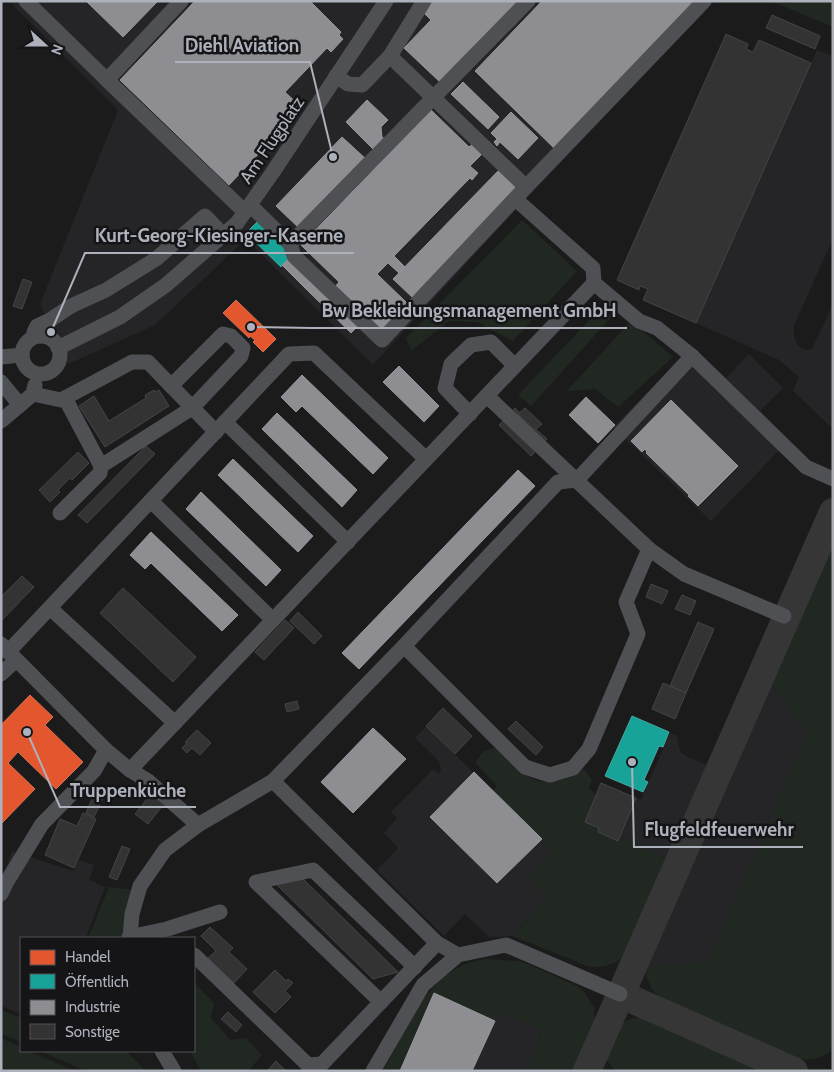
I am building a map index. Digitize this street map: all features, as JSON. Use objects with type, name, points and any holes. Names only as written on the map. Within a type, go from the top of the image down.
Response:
[{"type":"street","points":[[26,1],[244,213],[290,244],[294,256],[382,340],[704,1]]},
{"type":"street","points":[[107,80],[181,1]]},
{"type":"street","points":[[336,76],[348,84],[362,85],[390,56],[424,1]]},
{"type":"street","points":[[290,244],[528,1]]},
{"type":"street","name":"Am Flugplatz","points":[[58,348],[120,317],[166,285],[224,236],[244,213],[336,76],[382,3]]},
{"type":"street","points":[[390,56],[526,187]]},
{"type":"street","points":[[521,204],[592,268],[594,283],[639,321],[657,328],[692,356],[806,467],[833,479]]},
{"type":"street","points":[[34,337],[37,326],[71,306],[106,290],[156,259],[204,216],[224,236]]},
{"type":"street","points":[[130,770],[594,283]]},
{"type":"street","points":[[101,466],[192,408],[241,356],[243,348],[231,336],[223,334],[171,386]]},
{"type":"street","points":[[34,337],[51,339],[58,348],[59,359],[57,364],[48,372],[38,374],[26,367],[22,355],[25,344],[34,337]]},
{"type":"street","points":[[470,414],[445,388],[451,364],[471,345],[491,342],[515,366]]},
{"type":"street","points":[[1,674],[9,652],[289,354],[314,353],[426,459]]},
{"type":"street","points":[[1,357],[22,355]]},
{"type":"street","points":[[220,912],[172,933],[130,937],[132,914],[140,886],[165,850],[198,825],[273,781],[404,646],[558,482],[577,480],[692,356]]},
{"type":"street","points":[[33,394],[61,400],[132,362],[148,362],[192,408],[220,427],[348,542]]},
{"type":"street","points":[[1,421],[33,394],[38,374]]},
{"type":"street","points":[[1,382],[20,405]]},
{"type":"street","points":[[487,396],[649,549],[684,574],[784,616]]},
{"type":"street","points":[[60,514],[100,473],[101,466],[65,398]]},
{"type":"street","points":[[1,402],[4,406],[1,421]]},
{"type":"street","points":[[151,501],[274,620]]},
{"type":"street","points":[[404,646],[525,767],[550,775],[573,768],[589,749],[638,634],[626,602],[649,549]]},
{"type":"street","points":[[50,608],[175,723]]},
{"type":"street","points":[[9,652],[106,750],[130,770],[148,781],[198,825]]},
{"type":"street","points":[[1,894],[42,824],[94,771],[106,750]]},
{"type":"street","points":[[273,781],[437,944],[458,955]]},
{"type":"street","points":[[381,1002],[256,882],[313,870],[415,967]]},
{"type":"street","points":[[195,956],[308,1065],[322,1064],[437,944]]},
{"type":"street","points":[[373,1071],[423,985],[458,955],[506,945],[620,994]]},
{"type":"street","points":[[163,1052],[174,1071]]},
{"type":"shaded area","points":[[9,1],[715,1],[521,204],[373,365],[246,239],[155,325],[68,364],[40,304],[118,110]]},
{"type":"shaded area","points":[[771,1],[833,1],[833,27]]},
{"type":"shaded area","points":[[817,50],[833,56],[833,238],[794,326],[794,337],[801,348],[812,349],[833,304],[833,429],[793,391],[799,377],[779,360],[696,323]]},
{"type":"shaded area","points":[[522,220],[577,271],[513,341],[477,322],[449,321],[411,351],[406,338]]},
{"type":"shaded area","points":[[601,308],[614,314],[531,406],[518,395]]},
{"type":"shaded area","points":[[631,321],[673,357],[618,407],[595,389],[567,391]]},
{"type":"shaded area","points":[[692,347],[726,378],[749,354],[783,388],[760,411],[789,440],[711,521],[613,427]]},
{"type":"shaded area","points":[[833,538],[833,1049],[818,1058],[803,1059],[791,1057],[669,1005],[652,989],[644,968],[708,961],[807,734],[769,681]]},
{"type":"shaded area","points":[[769,681],[807,734],[708,961],[644,968]]},
{"type":"shaded area","points":[[426,726],[552,850],[548,898],[513,936],[489,937],[465,914],[444,936],[377,870],[398,848],[384,833],[397,818],[391,812],[433,769],[439,774],[441,771],[439,761],[415,738]]},
{"type":"shaded area","points":[[670,733],[677,736],[680,751],[684,755],[705,764],[713,762],[668,862],[666,859],[620,837],[636,798],[641,800]]},
{"type":"shaded area","points":[[495,748],[525,775],[540,781],[563,780],[584,769],[592,780],[589,787],[596,796],[586,822],[618,841],[620,837],[666,859],[668,862],[628,951],[610,965],[599,967],[587,966],[513,936],[548,898],[527,878],[552,850],[493,791],[497,786],[475,762],[484,751]]},
{"type":"shaded area","points":[[12,851],[73,871],[79,860],[94,865],[89,880],[105,887],[86,937],[20,937],[20,1014],[1,1006],[1,881]]},
{"type":"shaded area","points":[[109,887],[135,890],[122,937],[88,937]]},
{"type":"shaded area","points":[[487,959],[518,961],[528,964],[577,986],[585,993],[594,1008],[595,1024],[575,1071],[530,1071],[530,1062],[542,1031],[499,1012],[495,1021],[434,993],[400,1071],[383,1071],[411,1018],[435,985],[467,963]]},
{"type":"shaded area","points":[[195,984],[214,1003],[211,1018],[230,1040],[246,1038],[262,1055],[248,1071],[201,1071],[191,1052],[195,1052]]},
{"type":"shaded area","points":[[1,1010],[20,1018],[20,1042],[1,1034]]},
{"type":"shaded area","points":[[499,1012],[542,1031],[530,1062],[530,1071],[472,1071]]},
{"type":"shaded area","points":[[639,1017],[647,1018],[769,1071],[615,1071],[604,1056],[613,1035],[624,1022]]},
{"type":"shaded area","points":[[1,1038],[20,1047],[20,1052],[31,1052],[74,1071],[1,1071]]},
{"type":"shaded area","points":[[42,1052],[127,1052],[146,1071],[86,1071]]},
{"type":"building: Handel","points":[[236,300],[276,339],[263,352],[253,342],[255,340],[250,336],[249,338],[223,313]]},
{"type":"building: Handel","points":[[30,695],[53,717],[45,725],[83,762],[56,789],[18,752],[8,763],[35,789],[2,823],[1,725]]},
{"type":"building: Öffentlich","points":[[260,219],[290,249],[290,258],[281,267],[246,233]]},
{"type":"building: Öffentlich","points":[[632,716],[669,732],[663,747],[659,746],[644,780],[648,782],[643,792],[605,776]]},
{"type":"building: Industrie","points":[[86,1],[158,1],[123,37]]},
{"type":"building: Industrie","points":[[195,1],[310,1],[341,32],[339,35],[343,39],[331,52],[327,48],[285,92],[302,108],[229,185],[120,80]]},
{"type":"building: Industrie","points":[[432,1],[520,1],[441,83],[404,48],[431,20],[422,11]]},
{"type":"building: Industrie","points":[[542,1],[700,1],[556,150],[475,71]]},
{"type":"building: Industrie","points":[[463,82],[499,117],[488,129],[451,94]]},
{"type":"building: Industrie","points":[[367,100],[388,120],[381,127],[382,137],[386,140],[375,151],[346,122]]},
{"type":"building: Industrie","points":[[431,110],[469,147],[474,143],[484,152],[470,166],[478,173],[472,180],[470,178],[394,256],[405,267],[399,273],[388,263],[377,274],[408,304],[381,332],[335,287],[339,282],[301,245]]},
{"type":"building: Industrie","points":[[511,112],[538,138],[518,159],[500,142],[497,146],[494,142],[497,139],[491,133]]},
{"type":"building: Industrie","points":[[342,137],[367,160],[300,229],[276,206]]},
{"type":"building: Industrie","points":[[501,168],[519,186],[412,297],[393,279]]},
{"type":"building: Industrie","points":[[290,258],[313,280],[305,288],[282,265]]},
{"type":"building: Industrie","points":[[313,280],[359,325],[351,333],[305,288]]},
{"type":"building: Industrie","points":[[399,366],[439,406],[424,422],[383,382]]},
{"type":"building: Industrie","points":[[302,375],[388,458],[373,474],[302,406],[296,412],[281,397]]},
{"type":"building: Industrie","points":[[586,397],[615,425],[598,443],[569,415]]},
{"type":"building: Industrie","points":[[671,400],[738,466],[698,506],[646,453],[645,449],[642,452],[631,441]]},
{"type":"building: Industrie","points":[[277,413],[357,490],[342,507],[262,429]]},
{"type":"building: Industrie","points":[[233,459],[313,536],[298,552],[218,475]]},
{"type":"building: Industrie","points":[[518,470],[535,486],[359,669],[342,653]]},
{"type":"building: Industrie","points":[[201,492],[281,570],[266,586],[186,509]]},
{"type":"building: Industrie","points":[[151,532],[238,615],[222,631],[151,563],[145,569],[130,555]]},
{"type":"building: Industrie","points":[[373,728],[406,759],[353,813],[321,782]]},
{"type":"building: Industrie","points":[[474,772],[542,839],[497,883],[430,817]]},
{"type":"building: Industrie","points":[[434,993],[495,1021],[472,1071],[400,1071]]},
{"type":"building: Sonstige","points":[[772,15],[820,36],[815,49],[766,28]]},
{"type":"building: Sonstige","points":[[726,34],[748,44],[746,49],[753,52],[759,40],[811,63],[696,323],[643,300],[648,289],[640,286],[639,290],[617,280]]},
{"type":"building: Sonstige","points":[[23,279],[32,282],[22,309],[13,306]]},
{"type":"building: Sonstige","points":[[154,390],[155,392],[159,390],[169,406],[105,447],[79,406],[94,396],[109,421],[146,398],[145,395]]},
{"type":"building: Sonstige","points":[[515,408],[520,413],[518,414],[547,439],[531,456],[499,425]]},
{"type":"building: Sonstige","points":[[525,408],[542,424],[535,430],[518,414]]},
{"type":"building: Sonstige","points":[[146,446],[155,454],[87,523],[78,515]]},
{"type":"building: Sonstige","points":[[78,452],[89,463],[72,480],[70,478],[58,490],[60,492],[50,502],[39,490]]},
{"type":"building: Sonstige","points":[[22,576],[34,587],[1,621],[1,597]]},
{"type":"building: Sonstige","points":[[651,584],[668,591],[662,604],[646,597]]},
{"type":"building: Sonstige","points":[[123,588],[196,657],[173,682],[100,613]]},
{"type":"building: Sonstige","points":[[682,595],[696,601],[690,615],[675,609]]},
{"type":"building: Sonstige","points":[[298,612],[322,636],[314,644],[290,621]]},
{"type":"building: Sonstige","points":[[285,620],[294,628],[264,660],[255,652]]},
{"type":"building: Sonstige","points":[[698,622],[714,629],[686,693],[670,686]]},
{"type":"building: Sonstige","points":[[663,683],[686,693],[675,719],[652,709]]},
{"type":"building: Sonstige","points":[[297,701],[299,709],[287,712],[285,704]]},
{"type":"building: Sonstige","points":[[443,708],[472,736],[455,754],[426,726]]},
{"type":"building: Sonstige","points":[[516,721],[543,747],[536,755],[508,729]]},
{"type":"building: Sonstige","points":[[197,730],[211,743],[200,755],[192,748],[187,753],[182,748],[187,743],[185,742]]},
{"type":"building: Sonstige","points":[[601,783],[636,798],[618,841],[598,832],[599,828],[585,822]]},
{"type":"building: Sonstige","points":[[95,792],[104,796],[94,817],[86,813]]},
{"type":"building: Sonstige","points":[[151,794],[164,804],[148,824],[135,814]]},
{"type":"building: Sonstige","points":[[83,813],[96,819],[74,868],[45,855],[60,819],[77,826]]},
{"type":"building: Sonstige","points":[[122,846],[130,849],[117,880],[109,877]]},
{"type":"building: Sonstige","points":[[300,876],[398,972],[373,979],[275,883]]},
{"type":"building: Sonstige","points":[[210,927],[233,948],[229,952],[247,969],[234,983],[208,958],[216,951],[201,936]]},
{"type":"building: Sonstige","points":[[275,970],[286,981],[288,979],[293,983],[285,991],[291,997],[275,1013],[253,992]]},
{"type":"building: Sonstige","points":[[228,1012],[242,1025],[236,1032],[221,1019]]},
{"type":"building: Sonstige","points":[[276,1061],[286,1071],[267,1071]]},
{"type":"taxiway","points":[[587,1071],[833,512]]},
{"type":"taxiway","points":[[620,994],[794,1071]]},
{"type":"place","name":"Diehl Aviation","points":[[333,157]]},
{"type":"place","name":"Bw Bekleidungsmanagement GmbH","points":[[251,327]]},
{"type":"place","name":"Kurt-Georg-Kiesinger-Kaserne","points":[[51,332]]},
{"type":"place","name":"Truppenküche","points":[[27,732]]},
{"type":"place","name":"Flugfeldfeuerwehr","points":[[632,762]]}]
